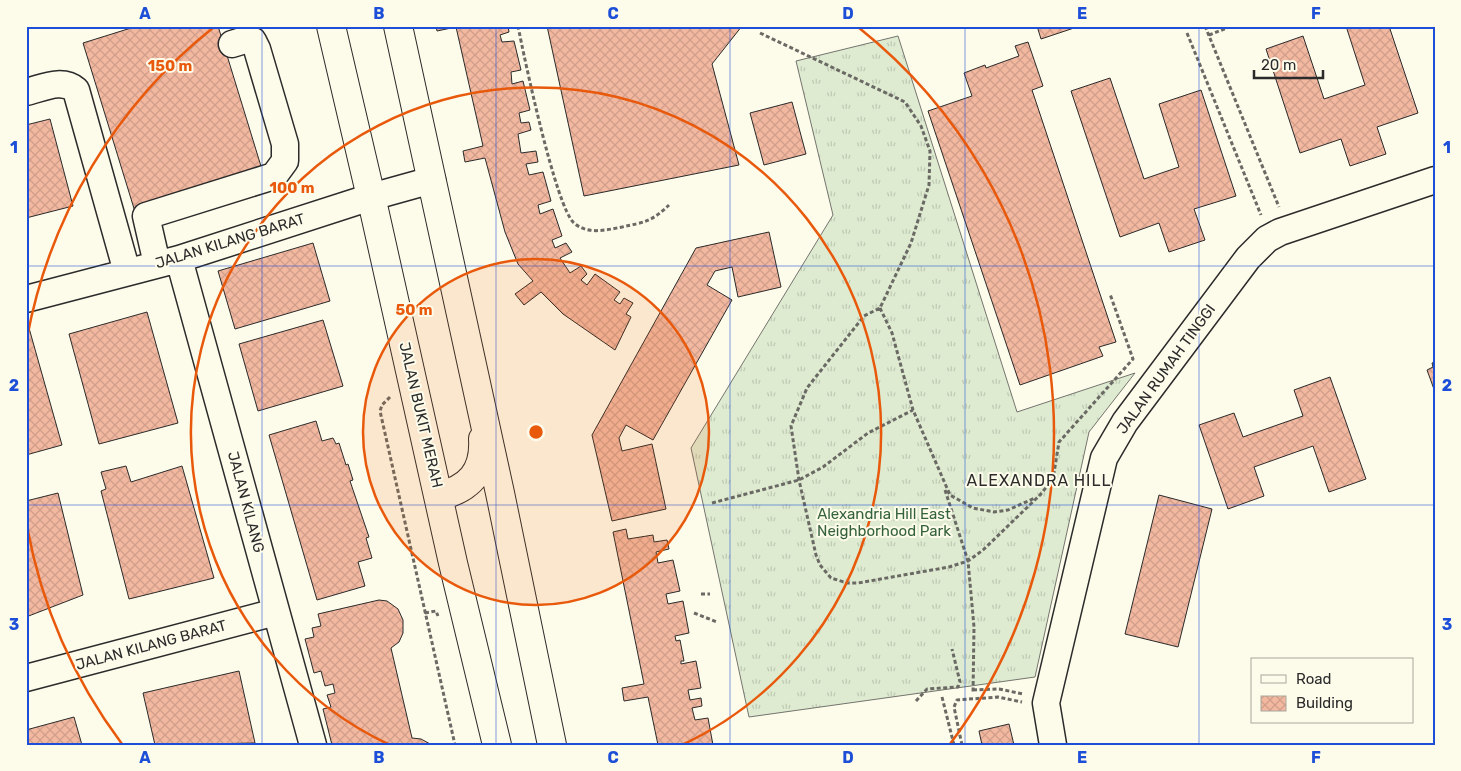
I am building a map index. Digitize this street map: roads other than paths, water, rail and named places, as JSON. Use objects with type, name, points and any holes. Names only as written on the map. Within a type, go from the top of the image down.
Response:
[{"type":"main road","name":"JALAN BUKIT MERAH","points":[[331,26],[497,745]]},
{"type":"main road","points":[[398,26],[552,745]]},
{"type":"main road","points":[[438,496],[455,492],[477,473],[484,452],[482,415]]},
{"type":"street","name":"JALAN KILANG","points":[[232,44],[245,40],[253,41],[257,49],[285,144],[285,161],[274,176],[146,216],[168,262],[276,612],[313,745]]},
{"type":"street","points":[[26,92],[62,83],[76,90],[126,272]]},
{"type":"street","name":"JALAN KILANG BARAT","points":[[26,299],[168,262],[371,197],[432,180]]},
{"type":"street","name":"JALAN RUMAH TINGGI","points":[[1053,745],[1046,703],[1104,458],[1125,422],[1248,258],[1266,240],[1288,229],[1435,180]]},
{"type":"street","name":"JALAN KILANG BARAT","points":[[26,678],[276,612]]},
{"type":"district","name":"ALEXANDRA HILL","points":[[1039,480]]},
{"type":"park label","name":"Alexandria Hill East Neighborhood Park","points":[[884,522]]}]
